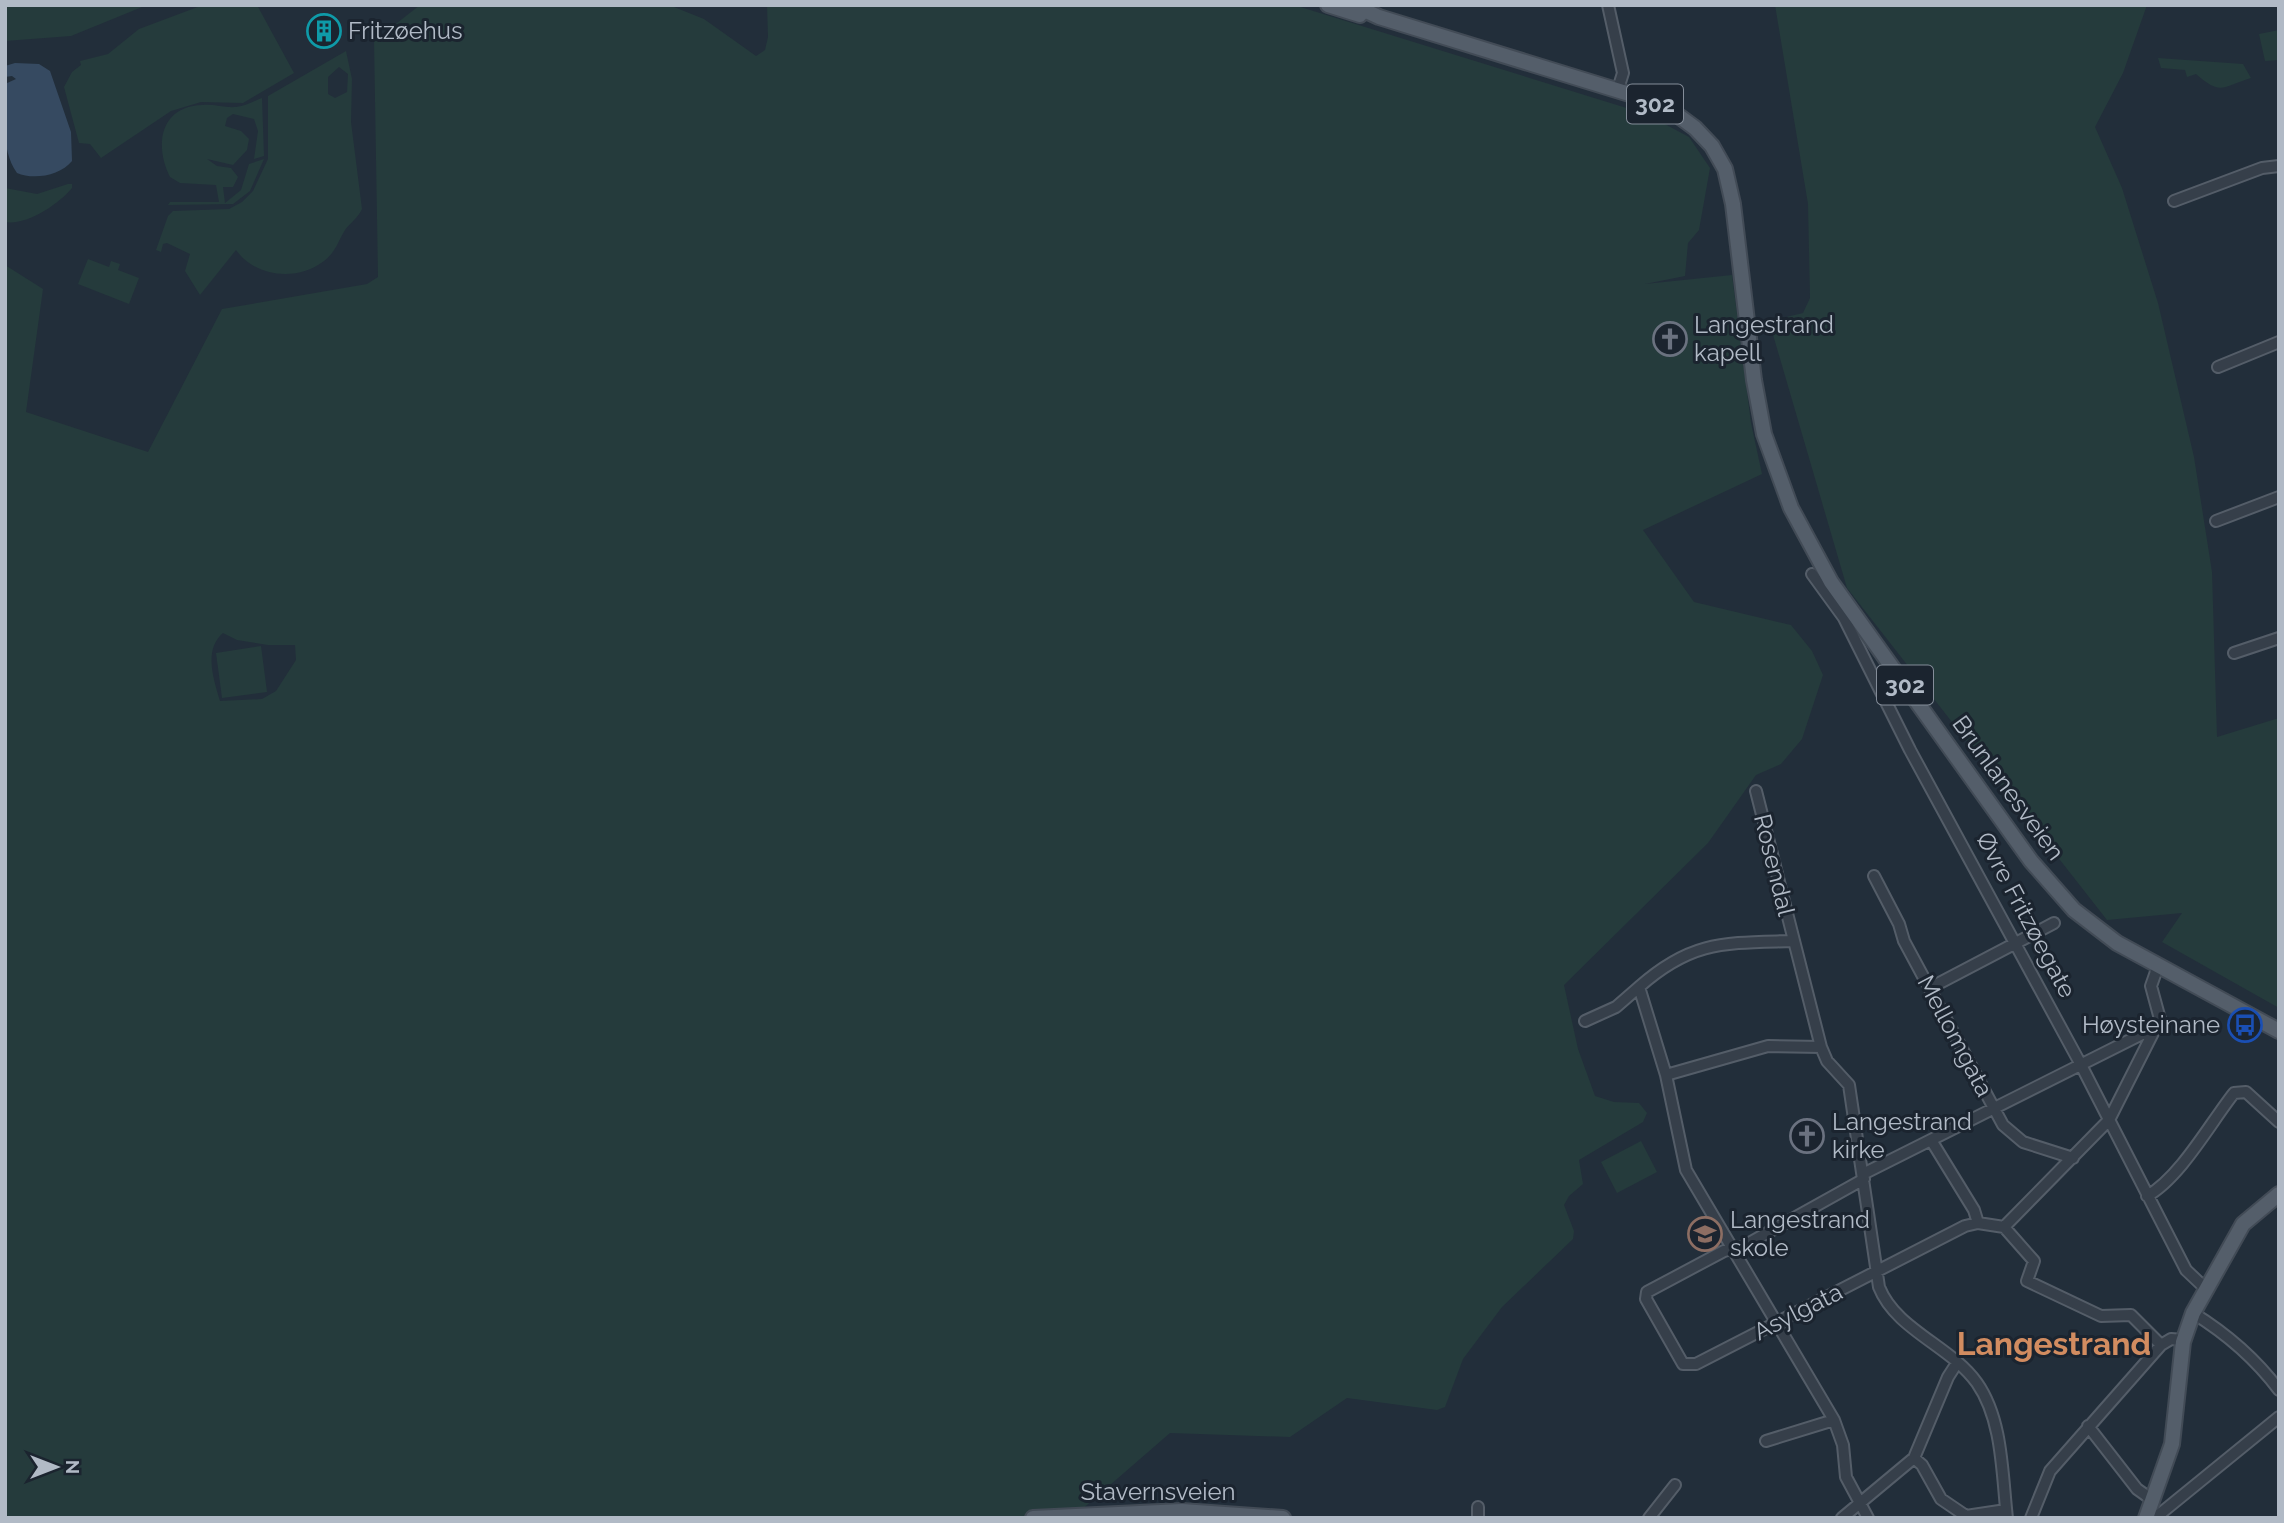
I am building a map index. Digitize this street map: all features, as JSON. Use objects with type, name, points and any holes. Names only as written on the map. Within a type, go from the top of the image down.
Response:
[{"type":"main road","name":"Brunlanesveien","points":[[1328,5],[1379,17],[1618,89],[1686,120],[1712,146],[1725,169],[1733,204],[1754,380],[1764,434],[1791,508],[1824,570],[2053,887],[2105,935],[2279,1031]]},
{"type":"main road","name":"Brunlanesveien","points":[[1353,5],[1379,17]]},
{"type":"main road","points":[[2146,1518],[2172,1444],[2184,1340],[2193,1313],[2205,1287],[2243,1224],[2279,1194]]},
{"type":"main road","name":"Stavernsveien","points":[[1033,1518],[1182,1511],[1283,1518]]},
{"type":"street","points":[[1608,5],[1623,73],[1618,89]]},
{"type":"street","points":[[2174,201],[2262,168],[2279,166]]},
{"type":"street","points":[[2218,367],[2279,342]]},
{"type":"street","points":[[2216,521],[2279,497]]},
{"type":"street","name":"Øvre Fritzøegate","points":[[1812,574],[1844,618],[1910,750],[2080,1063],[2186,1270],[2205,1287]]},
{"type":"street","points":[[2234,653],[2279,638]]},
{"type":"street","name":"Rosendal","points":[[1585,1021],[1616,1007],[1659,969],[1688,952],[1721,943],[1793,941],[1756,791]]},
{"type":"street","name":"Mellomgata","points":[[1874,876],[2003,1125],[2016,1138],[2073,1158]]},
{"type":"street","points":[[1930,988],[2054,923]]},
{"type":"street","points":[[1793,941],[1821,1047],[1827,1060],[1849,1085],[1882,1296],[1891,1308],[1978,1384],[1992,1411],[2006,1514],[1966,1516],[1941,1499],[1922,1465],[1914,1458]]},
{"type":"street","points":[[2004,1227],[2109,1120],[2158,1026],[2159,1012],[2151,986],[2158,965]]},
{"type":"street","points":[[1639,987],[1666,1075],[1686,1170],[1834,1420],[1842,1438],[1846,1477],[1868,1518]]},
{"type":"street","points":[[1732,1248],[1742,1247],[1864,1176],[1993,1107],[2158,1026]]},
{"type":"street","points":[[1666,1075],[1768,1046],[1821,1047]]},
{"type":"street","points":[[2147,1196],[2162,1185],[2213,1125],[2234,1094],[2246,1092],[2279,1122]]},
{"type":"street","points":[[1931,1140],[1974,1209],[1978,1223],[2004,1227],[2034,1261],[2027,1280],[2101,1316],[2131,1315],[2161,1345]]},
{"type":"street","name":"Asylgata","points":[[1732,1248],[1646,1294],[1646,1299],[1680,1361],[1687,1366],[1696,1364],[1965,1226],[1978,1223]]},
{"type":"street","points":[[2193,1313],[2234,1341],[2262,1368],[2279,1390]]},
{"type":"street","points":[[2031,1518],[2046,1476],[2088,1426],[2161,1345],[2171,1339],[2184,1340]]},
{"type":"street","points":[[1842,1518],[1859,1501],[1903,1470],[1914,1458],[1957,1363]]},
{"type":"street","points":[[2155,1518],[2279,1417]]},
{"type":"street","points":[[1766,1441],[1834,1420]]},
{"type":"street","points":[[2088,1426],[2137,1489],[2151,1499]]},
{"type":"street","points":[[1649,1518],[1675,1485]]},
{"type":"green space","points":[[5,5],[147,5],[71,36],[5,41]]},
{"type":"green space","points":[[203,5],[257,5],[294,73],[243,103],[201,102],[171,111],[101,158],[90,144],[79,143],[64,87],[72,72],[81,65],[80,61],[108,54],[139,29]]},
{"type":"green space","points":[[420,5],[669,5],[704,19],[756,56],[765,50],[768,37],[767,5],[1294,5],[1646,114],[1689,137],[1710,168],[1699,230],[1688,243],[1685,276],[1645,284],[1732,275],[1751,423],[1762,474],[1643,530],[1694,602],[1791,625],[1812,651],[1823,675],[1802,739],[1781,764],[1756,775],[1708,843],[1564,985],[1578,1049],[1595,1096],[1614,1102],[1639,1103],[1647,1113],[1643,1122],[1579,1160],[1583,1184],[1569,1196],[1564,1205],[1574,1231],[1573,1239],[1502,1307],[1463,1359],[1445,1407],[1437,1410],[1347,1398],[1290,1437],[1170,1433],[1072,1518],[5,1518],[5,265],[43,289],[26,412],[148,452],[222,309],[367,284],[378,277],[374,41]],"holes":[[[223,633],[237,640],[268,645],[295,645],[296,660],[276,691],[262,699],[220,701],[212,666],[213,648]]]},
{"type":"green space","points":[[1775,5],[2147,5],[2123,73],[2095,127],[2122,188],[2158,303],[2194,457],[2212,572],[2217,737],[2279,718],[2279,1008],[2162,942],[2182,913],[2107,920],[1847,588],[1769,321],[1803,313],[1810,298],[1808,204]]},
{"type":"green space","points":[[2279,30],[2279,60],[2265,61],[2259,34]]},
{"type":"green space","points":[[346,51],[352,79],[351,122],[362,209],[331,254],[313,268],[302,272],[277,274],[254,266],[236,250],[200,295],[185,271],[190,254],[167,243],[163,244],[161,252],[156,250],[168,216],[173,211],[229,209],[242,202],[253,191],[268,159],[268,96]],"holes":[[[339,67],[348,74],[347,92],[335,98],[328,94],[328,77]]]},
{"type":"green space","points":[[2158,58],[2243,64],[2251,78],[2223,88],[2217,87],[2196,74],[2187,77],[2185,70],[2161,68]]},
{"type":"green space","points":[[262,98],[264,156],[254,159],[258,131],[254,119],[233,114],[227,118],[225,126],[241,131],[249,139],[247,150],[233,165],[207,159],[217,166],[231,168],[238,177],[233,187],[223,187],[225,203],[241,190],[249,164],[264,159],[250,191],[233,204],[168,205],[170,202],[219,202],[216,185],[180,183],[170,177],[162,152],[164,129],[169,120],[177,112],[189,107],[236,107]]},
{"type":"green space","points":[[72,184],[72,188],[51,207],[22,221],[5,222],[5,188],[37,194]]},
{"type":"green space","points":[[88,259],[109,267],[111,261],[120,264],[118,270],[139,278],[129,304],[78,284]]},
{"type":"green space","points":[[261,646],[267,692],[222,698],[216,653]]},
{"type":"green space","points":[[1641,1141],[1657,1172],[1617,1193],[1601,1162]]},
{"type":"water","points":[[15,63],[39,64],[50,71],[71,132],[72,161],[54,173],[31,176],[17,173],[8,153],[5,84],[16,79],[12,76],[5,77],[5,66]]},
{"type":"place","name":"Fritzøehus","points":[[324,31]]},
{"type":"place","name":"Langestrand kapell","points":[[1670,339]]},
{"type":"place","name":"Høysteinane","points":[[2245,1025]]},
{"type":"place","name":"Langestrand kirke","points":[[1807,1136]]},
{"type":"place","name":"Langestrand skole","points":[[1705,1234]]},
{"type":"district","name":"Langestrand","points":[[2054,1344]]}]
